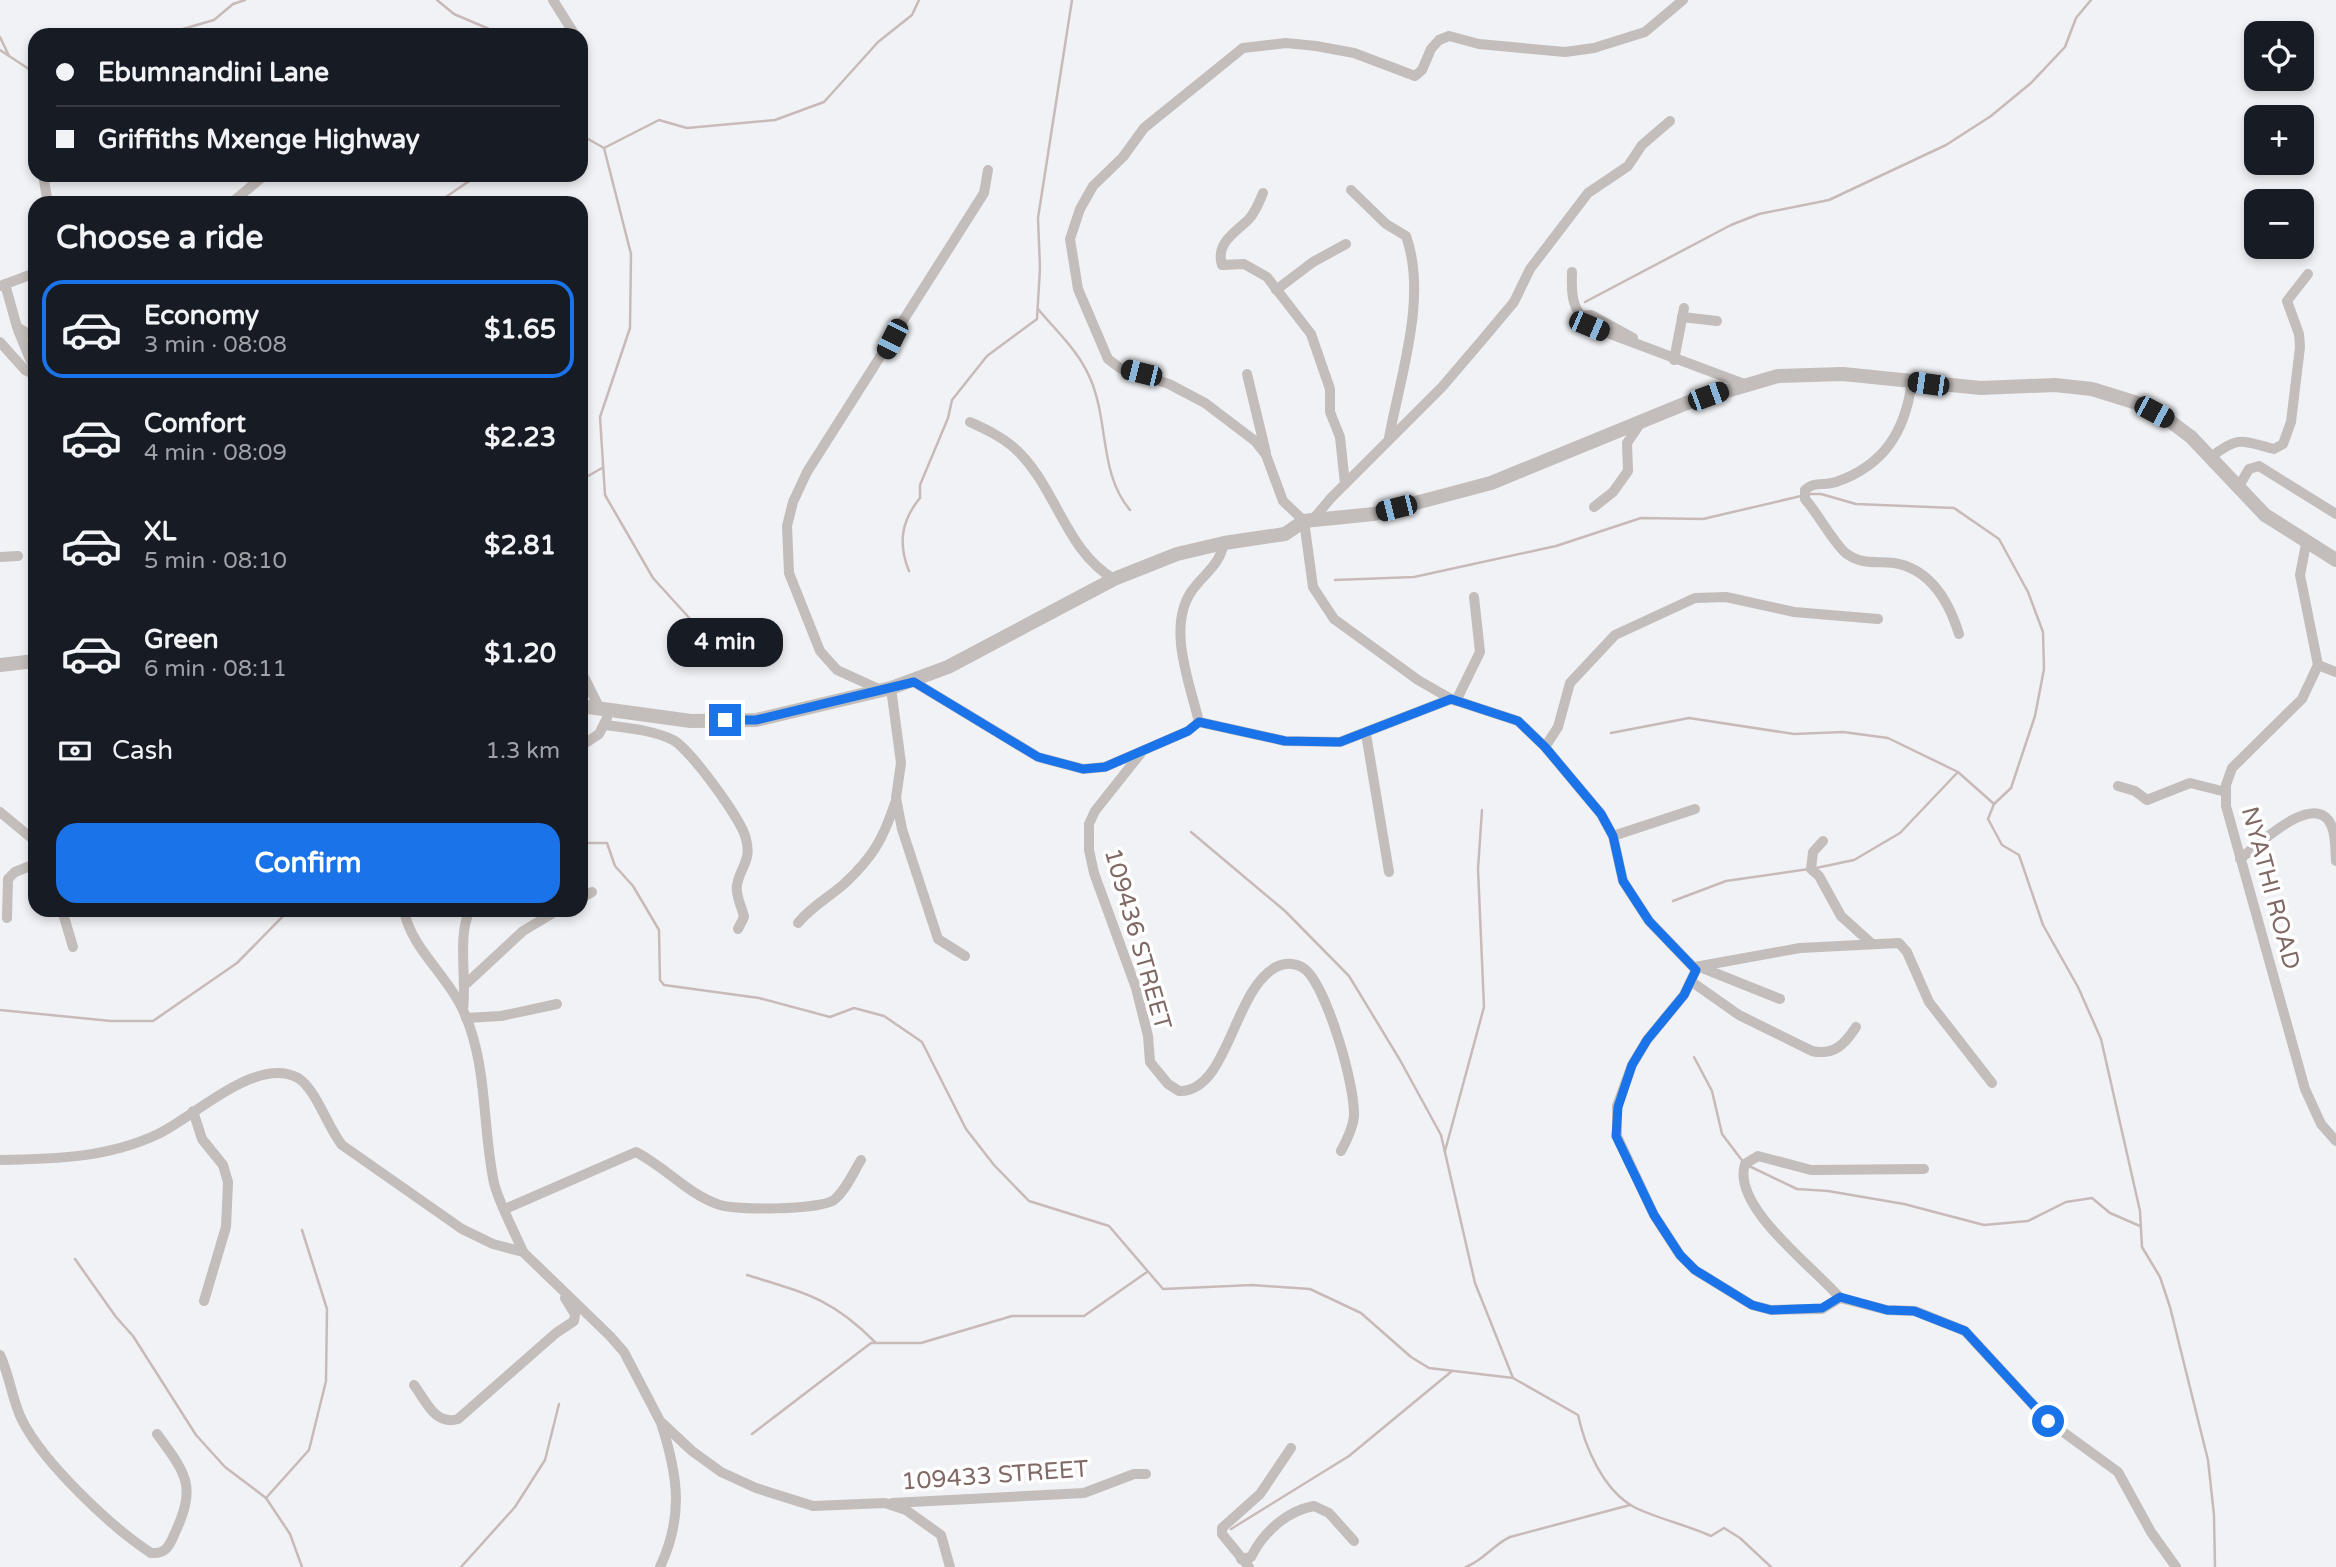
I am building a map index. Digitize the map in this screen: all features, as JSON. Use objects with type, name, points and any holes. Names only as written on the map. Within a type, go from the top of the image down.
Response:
[{"type":"street","points":[[553,0],[571,28]]},
{"type":"street","points":[[1266,455],[1255,441],[1205,403],[1169,384],[1113,365],[1078,289],[1070,239],[1080,209],[1093,186],[1123,156],[1144,128],[1233,54],[1253,45],[1316,46],[1354,53],[1415,76],[1422,70],[1439,40],[1449,36],[1479,44],[1575,51],[1645,32],[1683,0]]},
{"type":"street","points":[[588,706],[691,721],[756,720],[886,689],[914,682],[987,648],[1114,579],[1177,554],[1224,543],[1285,534],[1315,517],[1389,438],[1442,387],[1509,308],[1530,269],[1588,192],[1628,166],[1642,145],[1670,121]]},
{"type":"street","points":[[886,689],[837,670],[820,651],[789,573],[788,526],[799,486],[830,441],[844,411],[885,354],[900,325],[935,274],[984,193],[988,170]]},
{"type":"street","points":[[240,196],[256,182]]},
{"type":"street","points":[[1351,190],[1386,224],[1406,236],[1416,284],[1409,343],[1389,438]]},
{"type":"street","points":[[1263,193],[1257,208],[1222,247],[1222,265],[1233,263],[1255,269],[1267,277],[1311,334],[1330,389],[1329,412],[1340,437],[1345,484]]},
{"type":"street","points":[[1276,290],[1313,262],[1346,244]]},
{"type":"street","points":[[1572,272],[1577,313],[1589,326],[1744,384]]},
{"type":"street","points":[[2209,454],[2228,443],[2242,440],[2274,449],[2283,444],[2291,422],[2300,346],[2299,334],[2287,301],[2308,274]]},
{"type":"street","points":[[28,276],[3,285],[28,355]]},
{"type":"street","points":[[1577,313],[1586,302]]},
{"type":"street","points":[[1672,359],[1683,312],[1717,321]]},
{"type":"street","points":[[17,327],[28,334]]},
{"type":"street","points":[[0,342],[24,370],[28,371]]},
{"type":"street","points":[[1247,374],[1266,455],[1283,501],[1304,521],[1313,587],[1334,619],[1418,680],[1454,700],[1518,721],[1545,747],[1601,814],[1613,836],[1623,881],[1649,921],[1698,967],[1780,999]]},
{"type":"street","points":[[1304,521],[1374,514],[1491,483],[1537,467],[1642,421],[1744,384],[1778,376],[1843,374],[1982,388],[2055,385],[2092,389],[2137,403],[2160,415],[2209,454],[2264,515],[2306,544],[2336,560]]},
{"type":"street","points":[[1912,382],[1906,417],[1895,440],[1853,474],[1831,483],[1810,485],[1805,490],[1805,499],[1848,555],[1867,562],[1895,563],[1932,583],[1947,602],[1959,634]]},
{"type":"street","points":[[1594,507],[1613,492],[1628,471],[1627,443],[1642,421]]},
{"type":"street","points":[[970,422],[998,435],[1025,459],[1085,557],[1114,579]]},
{"type":"street","points":[[2239,486],[2249,469],[2259,466],[2336,514]]},
{"type":"street","points":[[1199,722],[1183,655],[1182,615],[1192,591],[1217,563],[1224,543]]},
{"type":"street","points":[[2306,544],[2300,575],[2318,665],[2336,672]]},
{"type":"street","points":[[0,557],[18,556]]},
{"type":"street","points":[[1199,722],[1285,741],[1340,742],[1454,700],[1480,652],[1474,597]]},
{"type":"street","points":[[1545,747],[1558,727],[1570,683],[1615,635],[1695,598],[1726,597],[1794,612],[1878,619]]},
{"type":"street","points":[[0,666],[28,662]]},
{"type":"street","name":"NYATHI ROAD","points":[[2318,665],[2302,699],[2232,768],[2226,792],[2226,806],[2305,1089],[2312,1108],[2334,1139],[2336,1152]]},
{"type":"street","points":[[588,682],[604,707],[605,724],[599,734],[588,741]]},
{"type":"street","points":[[914,682],[1038,757],[1096,770],[1188,731],[1199,722]]},
{"type":"street","points":[[799,923],[817,902],[844,884],[876,850],[896,798],[901,763],[886,689]]},
{"type":"street","points":[[605,724],[653,734],[679,744],[737,816],[747,840],[746,867],[736,889],[744,917],[738,929]]},
{"type":"street","points":[[1366,734],[1389,872]]},
{"type":"street","name":"109436 STREET","points":[[1143,751],[1104,796],[1089,824],[1088,835],[1094,873],[1136,988],[1148,1036],[1150,1062],[1168,1084],[1179,1091],[1199,1087],[1212,1073],[1235,1021],[1266,974],[1285,964],[1301,966],[1308,972],[1329,1014],[1351,1092],[1354,1119],[1342,1151]]},
{"type":"street","points":[[2118,786],[2134,790],[2147,800],[2190,783],[2226,792]]},
{"type":"street","points":[[896,798],[902,829],[938,939],[964,956]]},
{"type":"street","points":[[1613,836],[1695,809]]},
{"type":"street","points":[[0,812],[28,835]]},
{"type":"street","points":[[2240,859],[2293,819],[2315,813],[2325,817],[2332,826],[2336,861]]},
{"type":"street","points":[[1823,841],[1814,852],[1811,869],[1819,876],[1841,916],[1871,943]]},
{"type":"street","points":[[7,918],[8,879],[15,872],[28,867]]},
{"type":"street","points":[[588,894],[592,892]]},
{"type":"street","points":[[64,917],[72,947]]},
{"type":"street","points":[[406,917],[410,931],[465,1014]]},
{"type":"street","points":[[469,917],[464,946],[467,983],[465,1014],[482,1082],[495,1187],[523,1252],[597,1321],[624,1352],[660,1420],[672,1459],[677,1495],[672,1530],[660,1567]]},
{"type":"street","points":[[467,983],[523,931],[546,917]]},
{"type":"street","points":[[1698,967],[1772,952],[1893,941],[1905,948],[1929,1002],[1992,1083]]},
{"type":"street","points":[[1698,967],[1692,982],[1647,1040],[1632,1065],[1618,1107],[1616,1136],[1654,1215],[1680,1255],[1695,1270],[1752,1305],[1771,1310],[1822,1308],[1840,1297]]},
{"type":"street","points":[[1692,982],[1739,1015],[1812,1051],[1821,1053],[1841,1047],[1856,1027]]},
{"type":"street","points":[[465,1014],[521,1013],[557,1004]]},
{"type":"street","points":[[0,1160],[89,1156],[159,1134],[249,1080],[277,1074],[297,1078],[310,1091],[331,1131],[358,1159],[462,1228],[493,1244],[523,1252]]},
{"type":"street","points":[[194,1111],[202,1139],[223,1165],[228,1182],[226,1227],[204,1301]]},
{"type":"street","points":[[505,1209],[636,1152],[708,1200],[718,1205],[740,1207],[827,1203],[840,1193],[861,1160]]},
{"type":"street","points":[[1924,1169],[1811,1170],[1758,1156],[1745,1164],[1744,1180],[1757,1209],[1777,1236],[1840,1297],[1887,1310],[1914,1311],[1965,1331],[2048,1421],[2118,1472],[2151,1532],[2176,1567]]},
{"type":"street","points":[[414,1385],[438,1418],[449,1422],[458,1419],[556,1333],[574,1321],[573,1310],[548,1276]]},
{"type":"street","points":[[0,1355],[17,1409],[33,1436],[106,1519],[151,1553],[160,1554],[168,1549],[187,1507],[189,1489],[184,1470],[157,1434]]},
{"type":"street","name":"109433 STREET","points":[[660,1420],[692,1451],[721,1472],[756,1488],[813,1506],[1084,1493],[1134,1474],[1146,1474]]},
{"type":"street","points":[[1291,1448],[1260,1494],[1222,1528],[1222,1534],[1238,1550],[1245,1563],[1257,1544],[1284,1519],[1314,1506],[1329,1513],[1353,1541]]},
{"type":"street","points":[[885,1503],[906,1510],[934,1528],[945,1543],[950,1567]]},
{"type":"waterway","points":[[186,28],[214,20],[233,4],[245,0]]},
{"type":"waterway","points":[[437,0],[454,14],[487,28]]},
{"type":"waterway","points":[[588,139],[604,148],[659,120],[687,128],[775,120],[824,102],[878,42],[912,15],[919,0]]},
{"type":"waterway","points":[[909,571],[903,551],[905,524],[920,498],[920,485],[948,418],[952,400],[987,356],[1037,319],[1040,268],[1038,218],[1072,0]]},
{"type":"waterway","points":[[1585,302],[1731,225],[1759,214],[1829,200],[1946,145],[1991,116],[2031,83],[2065,47],[2076,18],[2091,0]]},
{"type":"waterway","points":[[0,37],[9,56]]},
{"type":"waterway","points":[[0,50],[28,68]]},
{"type":"waterway","points":[[604,148],[631,254],[630,328],[600,417],[605,495],[653,578],[722,654]]},
{"type":"waterway","points":[[447,196],[468,182]]},
{"type":"waterway","points":[[1038,309],[1073,350],[1090,378],[1100,412],[1113,480],[1130,510]]},
{"type":"waterway","points":[[588,476],[602,468]]},
{"type":"waterway","points":[[1808,494],[1821,494],[1856,504],[1954,508],[1999,539],[2028,592],[2043,632],[2044,669],[2035,716],[2011,788],[1994,804],[1988,819],[2002,845],[2019,855],[2043,925],[2078,987],[2101,1039],[2140,1211],[2142,1247],[2160,1277],[2170,1307],[2208,1460],[2214,1515],[2215,1567]]},
{"type":"waterway","points":[[1335,580],[1414,577],[1556,546],[1641,518],[1703,519],[1801,496]]},
{"type":"waterway","points":[[1611,733],[1689,718],[1794,734],[1843,732],[1888,738],[1958,772],[1994,804]]},
{"type":"waterway","points":[[1816,868],[1854,860],[1900,833],[1957,773]]},
{"type":"waterway","points":[[1445,1151],[1484,1007],[1478,869],[1482,810]]},
{"type":"waterway","points":[[1191,832],[1285,911],[1349,976],[1400,1060],[1441,1135],[1475,1283],[1513,1378]]},
{"type":"waterway","points":[[588,843],[607,843],[615,866],[633,886],[659,930],[660,980],[664,985],[759,998],[830,1017],[854,1008],[884,1016],[922,1042],[966,1129],[994,1165],[1029,1201],[1109,1226],[1163,1289],[1252,1285],[1310,1289],[1361,1313],[1411,1357],[1429,1368],[1513,1378],[1578,1415],[1597,1467],[1623,1499],[1643,1511],[1711,1536],[1724,1528],[1740,1538],[1771,1567]]},
{"type":"waterway","points":[[1673,901],[1726,881],[1809,869]]},
{"type":"waterway","points":[[0,1010],[111,1021],[153,1021],[237,963],[282,917]]},
{"type":"waterway","points":[[1694,1057],[1712,1091],[1722,1134],[1744,1163]]},
{"type":"waterway","points":[[1749,1166],[1797,1189],[1828,1191],[1904,1204],[1984,1225],[2028,1221],[2066,1202],[2092,1198],[2110,1213],[2140,1226]]},
{"type":"waterway","points":[[266,1498],[309,1450],[326,1381],[327,1309],[302,1230]]},
{"type":"waterway","points":[[75,1259],[116,1317],[133,1336],[196,1435],[225,1467],[266,1498],[290,1534],[302,1567]]},
{"type":"waterway","points":[[752,1434],[871,1343],[921,1343],[1012,1316],[1084,1316],[1147,1272]]},
{"type":"waterway","points":[[747,1275],[830,1306],[875,1342]]},
{"type":"waterway","points":[[1231,1529],[1349,1456],[1452,1371]]},
{"type":"waterway","points":[[461,1567],[515,1507],[545,1460],[559,1404]]},
{"type":"waterway","points":[[1466,1567],[1510,1537],[1630,1505]]},
{"type":"route","points":[[725,720],[756,720],[914,682],[1038,757],[1067,766],[1096,770],[1188,731],[1199,722],[1285,741],[1340,742],[1451,699],[1518,721],[1545,747],[1601,814],[1613,836],[1623,881],[1649,921],[1696,970],[1684,995],[1639,1053],[1626,1079],[1615,1121],[1616,1136],[1654,1215],[1680,1255],[1695,1270],[1752,1305],[1771,1310],[1804,1311],[1822,1308],[1840,1297],[1887,1310],[1914,1311],[1938,1318],[1965,1331],[2048,1421]]}]
